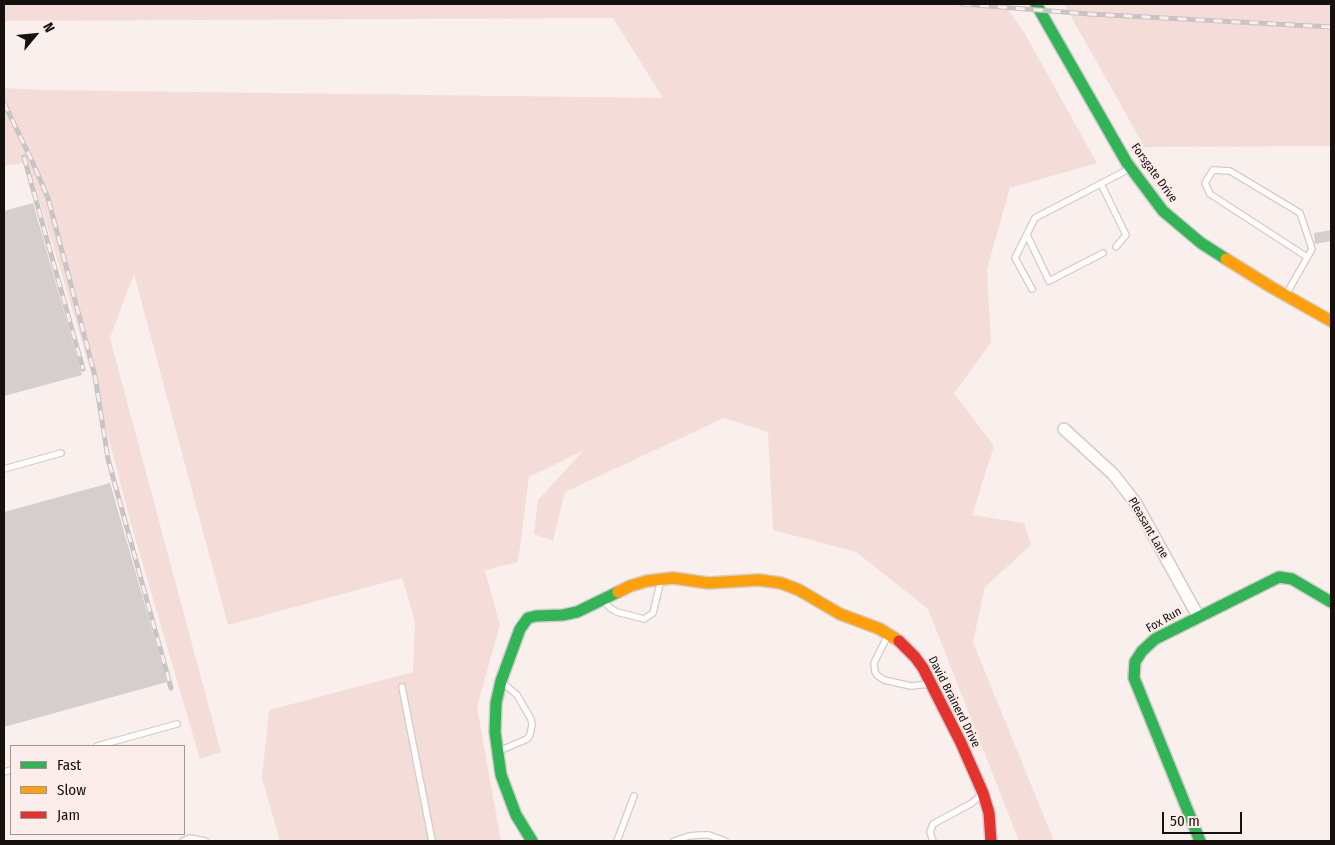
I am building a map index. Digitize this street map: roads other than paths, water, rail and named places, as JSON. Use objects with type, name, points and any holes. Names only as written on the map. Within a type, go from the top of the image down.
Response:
[{"type":"street","name":"Forsgate Drive","points":[[1036,4],[1131,168],[1164,211],[1202,243],[1331,321]]},
{"type":"street","name":"Pleasant Lane","points":[[1064,429],[1113,474],[1135,502],[1198,616]]},
{"type":"street","name":"Fox Run","points":[[1200,841],[1134,678],[1135,662],[1142,651],[1155,639],[1279,577],[1292,579],[1331,602]]},
{"type":"street","name":"David Brainerd Drive","points":[[532,841],[516,815],[507,794],[501,775],[495,732],[496,703],[501,681],[520,629],[528,618],[577,612],[630,586],[662,578],[682,578],[708,584],[759,580],[781,582],[799,590],[840,614],[889,634],[902,643],[915,657],[931,684],[961,743],[983,793],[989,813],[991,841]]},
{"type":"lane","points":[[1032,289],[1016,258],[1035,218],[1131,168]]},
{"type":"lane","points":[[1286,295],[1308,257],[1312,249],[1300,213],[1230,171],[1213,170],[1205,183],[1210,194],[1308,257]]},
{"type":"lane","points":[[1101,184],[1126,235],[1116,247]]},
{"type":"lane","points":[[1027,235],[1049,281],[1104,254]]},
{"type":"lane","points":[[4,469],[61,453]]},
{"type":"lane","points":[[604,600],[610,608],[617,612],[640,619],[648,618],[654,609],[662,578]]},
{"type":"lane","points":[[889,634],[874,663],[875,672],[884,680],[911,686],[931,684]]},
{"type":"lane","points":[[497,752],[527,739],[532,731],[531,719],[517,695],[501,681]]},
{"type":"lane","points":[[402,687],[432,841]]},
{"type":"lane","points":[[100,745],[177,724]]},
{"type":"lane","points":[[933,841],[930,832],[933,824],[972,803],[983,793]]},
{"type":"lane","points":[[616,841],[634,796]]},
{"type":"lane","points":[[674,841],[700,835],[709,835],[725,841]]},
{"type":"lane","points":[[184,841],[190,838],[205,841]]},
{"type":"railway","points":[[962,4],[1089,14],[1331,27]]},
{"type":"railway","points":[[4,103],[48,198],[95,376],[108,459],[171,688]]},
{"type":"railway","points":[[24,157],[83,369]]}]
